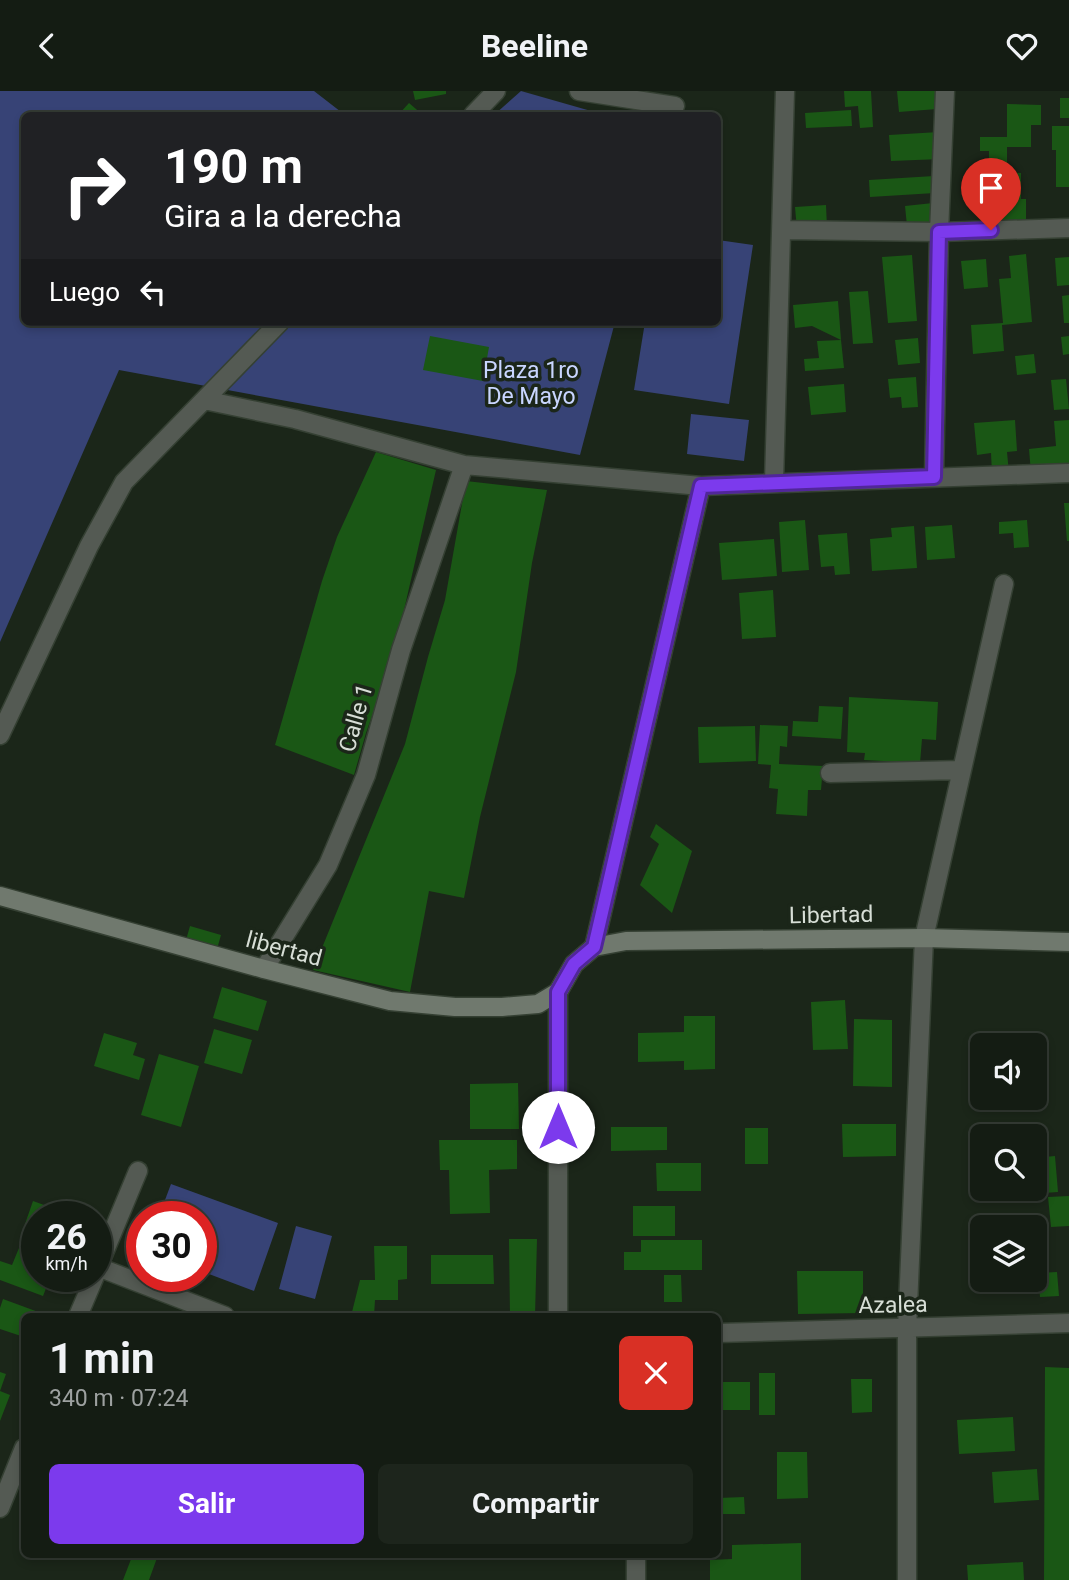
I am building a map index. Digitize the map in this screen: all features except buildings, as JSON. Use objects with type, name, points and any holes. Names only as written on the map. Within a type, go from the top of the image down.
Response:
[{"type":"main road","name":"libertad","points":[[0,896],[390,1002],[502,1007],[538,1004],[558,992]]},
{"type":"main road","name":"Libertad","points":[[594,947],[626,941],[924,938],[1069,942]]},
{"type":"main road","points":[[558,992],[574,964],[594,947]]},
{"type":"street","points":[[476,112],[496,91]]},
{"type":"street","points":[[579,91],[675,106]]},
{"type":"street","points":[[774,482],[785,91]]},
{"type":"street","points":[[934,477],[945,91]]},
{"type":"street","points":[[782,230],[939,232],[1069,228]]},
{"type":"street","points":[[0,735],[89,546],[124,482],[276,326]]},
{"type":"street","points":[[204,400],[295,419],[464,465],[701,486],[1069,473]]},
{"type":"street","name":"Calle 1","points":[[264,969],[328,865],[366,775],[401,650],[464,465]]},
{"type":"street","points":[[594,947],[701,486]]},
{"type":"street","points":[[907,1580],[907,1329],[924,938],[1004,583]]},
{"type":"street","points":[[830,773],[962,770]]},
{"type":"street","points":[[558,992],[558,1313]]},
{"type":"street","points":[[112,1234],[138,1171]]},
{"type":"street","points":[[112,1277],[216,1313]]},
{"type":"street","points":[[79,1313],[88,1292]]},
{"type":"street","name":"Azalea","points":[[721,1333],[1069,1323]]},
{"type":"street","points":[[0,1508],[21,1456]]},
{"type":"street","points":[[636,1558],[636,1580]]},
{"type":"green space","name":"Plaza 1ro De Mayo","points":[[0,91],[314,91],[341,112],[21,112],[21,326],[614,326],[580,455],[119,370],[0,642]]},
{"type":"green space","points":[[521,91],[594,112],[497,112]]},
{"type":"green space","points":[[721,240],[753,245],[729,404],[634,390],[644,326],[721,326]]},
{"type":"green space","points":[[691,414],[749,420],[744,461],[687,454]]},
{"type":"green space","points":[[171,1184],[278,1223],[254,1291],[217,1277],[217,1201],[165,1201]]},
{"type":"green space","points":[[296,1226],[332,1236],[315,1299],[279,1289]]},
{"type":"route","points":[[558,1127],[558,992],[574,964],[594,947],[701,486],[934,477],[939,232],[991,230]]}]
